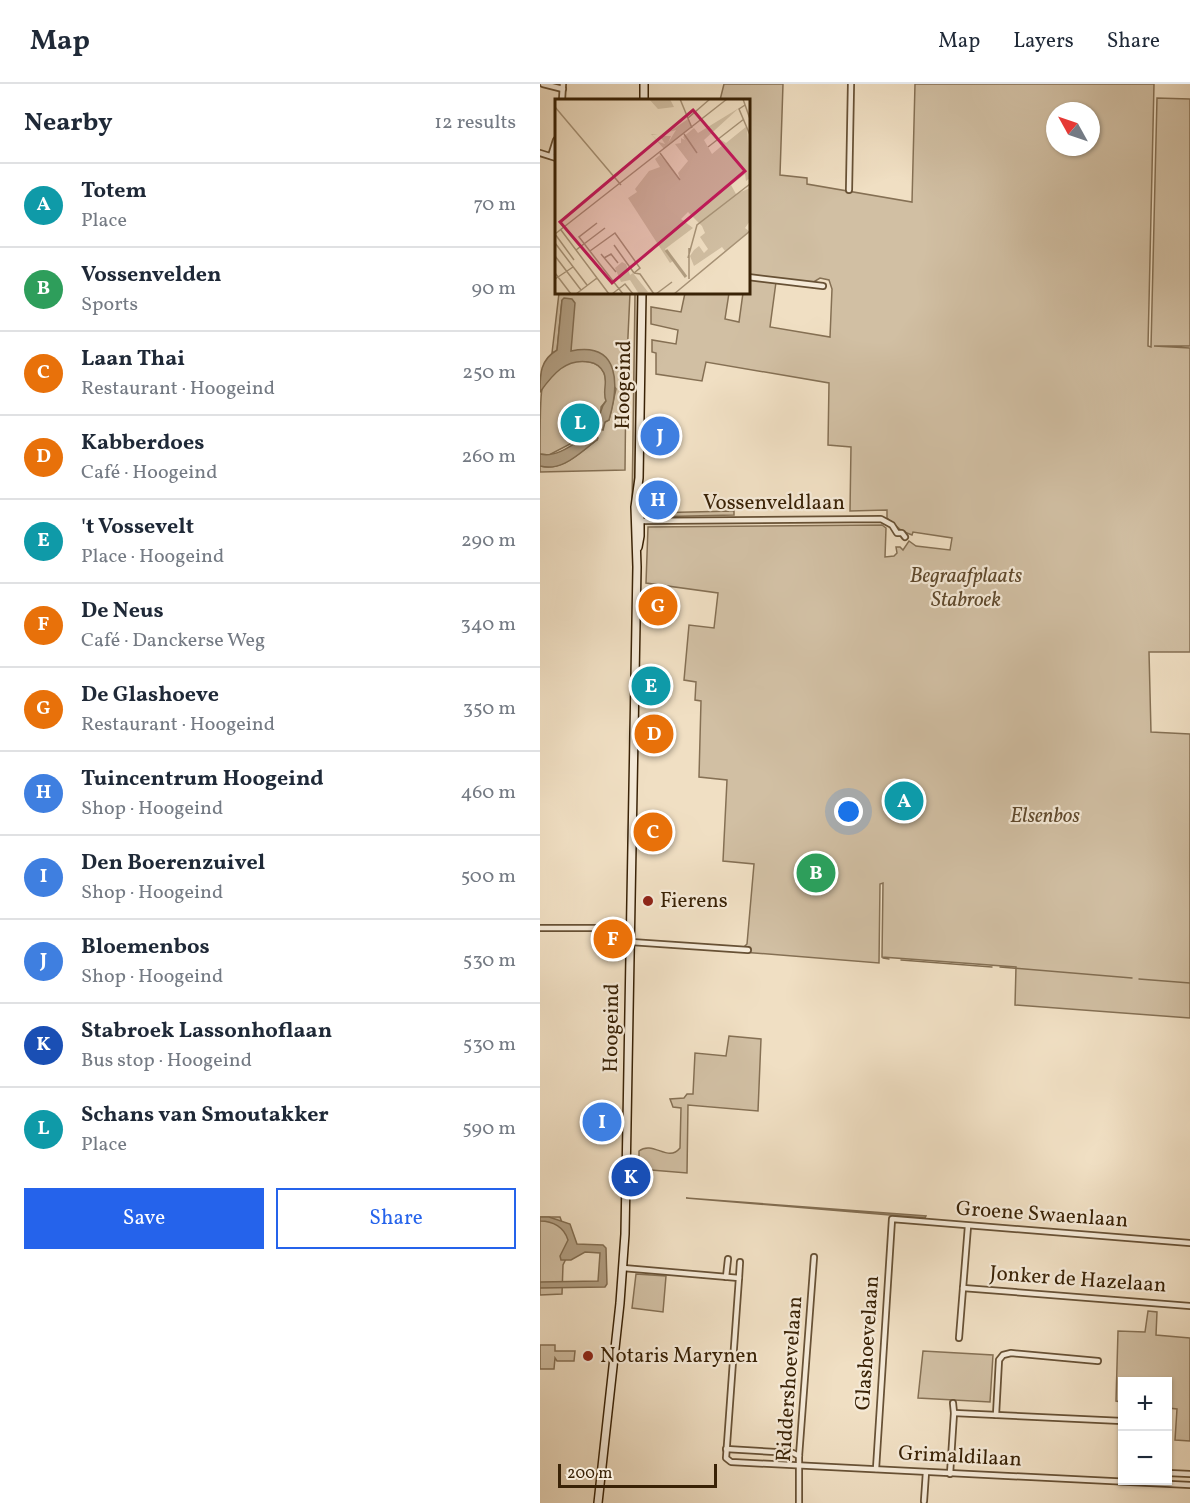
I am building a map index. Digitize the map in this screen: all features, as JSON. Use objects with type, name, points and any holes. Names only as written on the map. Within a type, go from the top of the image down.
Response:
[{"type":"main road","name":"Hoogeind","points":[[598,1503],[623,1268],[637,552],[634,537],[638,521],[642,294]]},
{"type":"street","points":[[543,84],[563,87]]},
{"type":"street","points":[[849,190],[851,84]]},
{"type":"street","points":[[540,153],[554,157]]},
{"type":"street","points":[[750,277],[823,286]]},
{"type":"street","name":"Vossenveldlaan","points":[[638,521],[881,519],[889,522],[897,533],[902,533],[905,537]]},
{"type":"street","points":[[540,928],[631,928]]},
{"type":"street","points":[[631,942],[748,951]]},
{"type":"street","name":"Groene Swaenlaan","points":[[892,1220],[1190,1243]]},
{"type":"street","name":"Glashoevelaan","points":[[876,1469],[892,1220]]},
{"type":"street","points":[[959,1338],[968,1226]]},
{"type":"street","name":"Riddershoevelaan","points":[[799,1503],[799,1456],[814,1257]]},
{"type":"street","points":[[726,1277],[728,1259]]},
{"type":"street","points":[[740,1262],[726,1449],[799,1456]]},
{"type":"street","points":[[623,1268],[739,1278]]},
{"type":"street","name":"Jonker de Hazelaan","points":[[963,1288],[1190,1306]]},
{"type":"street","points":[[996,1415],[999,1360],[1003,1355],[1011,1353],[1098,1361]]},
{"type":"street","points":[[950,1474],[953,1402]]},
{"type":"street","points":[[954,1413],[1118,1421]]},
{"type":"street","name":"Grimaldilaan","points":[[726,1449],[728,1461],[1118,1481]]},
{"type":"street","points":[[924,1501],[926,1472]]},
{"type":"street","points":[[1172,1473],[1190,1474]]},
{"type":"street","name":"Grimaldilaan","points":[[1172,1484],[1190,1485]]},
{"type":"green space","points":[[724,84],[783,84],[780,175],[807,178],[807,184],[912,202],[915,84],[1154,84],[1148,346],[1151,347],[1157,98],[1190,99],[1190,346],[1154,346],[1190,348],[1190,652],[1149,652],[1151,732],[1190,734],[1190,1018],[1015,1005],[1016,967],[882,957],[883,883],[880,884],[879,963],[742,952],[747,944],[754,864],[723,861],[727,780],[699,777],[701,701],[695,700],[696,682],[684,680],[689,625],[714,628],[718,593],[646,583],[648,527],[882,525],[886,528],[885,557],[894,556],[897,553],[896,547],[903,550],[909,541],[916,546],[950,550],[952,538],[913,532],[912,535],[902,531],[887,518],[887,510],[850,511],[851,447],[828,445],[829,383],[706,362],[702,381],[656,374],[656,353],[652,352],[652,340],[676,344],[678,330],[651,324],[651,307],[681,312],[685,294],[729,294],[725,319],[739,322],[743,294],[750,294],[750,279],[776,282],[770,327],[830,337],[832,289],[829,280],[820,278],[812,283],[750,275],[750,99],[720,99]]},
{"type":"green space","points":[[559,294],[630,294],[625,470],[540,472],[540,466],[563,464],[597,440],[593,432],[549,455],[540,454],[541,394],[550,376],[562,367],[575,362],[590,362],[600,367],[605,376],[606,387],[606,401],[601,407],[602,430],[605,422],[609,420],[616,389],[589,350],[571,351],[562,300],[557,351],[552,353]]},
{"type":"green space","points":[[635,294],[638,294],[635,491],[632,506]]},
{"type":"green space","points":[[734,511],[734,515],[646,517],[647,513]]},
{"type":"green space","points":[[729,1036],[761,1039],[758,1111],[688,1105],[687,1173],[639,1169],[639,1151],[644,1148],[670,1153],[680,1148],[681,1108],[673,1107],[670,1099],[684,1098],[687,1094],[693,1094],[695,1053],[726,1056]]},
{"type":"green space","points":[[540,1217],[560,1217],[564,1228],[574,1242],[563,1265],[562,1294],[540,1295]]},
{"type":"green space","points":[[636,1274],[666,1276],[663,1312],[632,1308]]},
{"type":"green space","points":[[1148,1311],[1157,1312],[1156,1335],[1190,1338],[1190,1441],[1175,1440],[1177,1409],[1172,1408],[1172,1377],[1118,1377],[1118,1401],[1116,1401],[1118,1331],[1145,1332]]},
{"type":"green space","points":[[540,1345],[555,1345],[555,1351],[575,1351],[574,1361],[557,1361],[555,1358],[554,1369],[540,1369]]},
{"type":"green space","points":[[923,1351],[993,1355],[990,1402],[918,1398]]},
{"type":"shaded area","points":[[564,298],[572,299],[575,303],[571,351],[587,350],[599,353],[608,359],[612,369],[615,381],[612,407],[609,420],[605,422],[603,430],[600,429],[600,417],[606,401],[605,376],[596,364],[581,361],[567,365],[550,379],[540,392],[544,363],[557,350]]},
{"type":"shaded area","points":[[593,432],[597,440],[570,460],[556,466],[540,466],[540,454],[554,454]]},
{"type":"shaded area","points":[[686,1198],[926,1216],[925,1218]]},
{"type":"shaded area","points":[[540,1217],[549,1217],[570,1224],[577,1244],[603,1245],[606,1248],[607,1284],[605,1287],[540,1288],[540,1282],[598,1281],[600,1253],[585,1252],[571,1260],[561,1260],[560,1256],[568,1240],[566,1235],[557,1226],[540,1221]]},
{"type":"waterway","points":[[883,958],[889,959]]},
{"type":"waterway","points":[[901,960],[992,967]]},
{"type":"waterway","points":[[1000,967],[1132,978]]},
{"type":"waterway","points":[[1139,979],[1190,983]]},
{"type":"place","name":"Schans van Smoutakker","points":[[580,423]]},
{"type":"place","name":"Bloemenbos","points":[[660,436]]},
{"type":"place","name":"Tuincentrum Hoogeind","points":[[658,500]]},
{"type":"place","name":"De Glashoeve","points":[[658,606]]},
{"type":"place","name":"'t Vossevelt","points":[[651,686]]},
{"type":"place","name":"Kabberdoes","points":[[654,734]]},
{"type":"place","name":"Totem","points":[[904,801]]},
{"type":"place","name":"Laan Thai","points":[[653,832]]},
{"type":"place","name":"Vossenvelden","points":[[816,873]]},
{"type":"place","name":"Fierens","points":[[648,901]]},
{"type":"place","name":"De Neus","points":[[613,939]]},
{"type":"place","name":"Den Boerenzuivel","points":[[602,1122]]},
{"type":"place","name":"Stabroek Lassonhoflaan","points":[[631,1177]]},
{"type":"place","name":"Notaris Marynen","points":[[588,1356]]},
{"type":"park label","name":"Begraafplaats Stabroek","points":[[966,588]]},
{"type":"park label","name":"Elsenbos","points":[[1045,816]]}]
